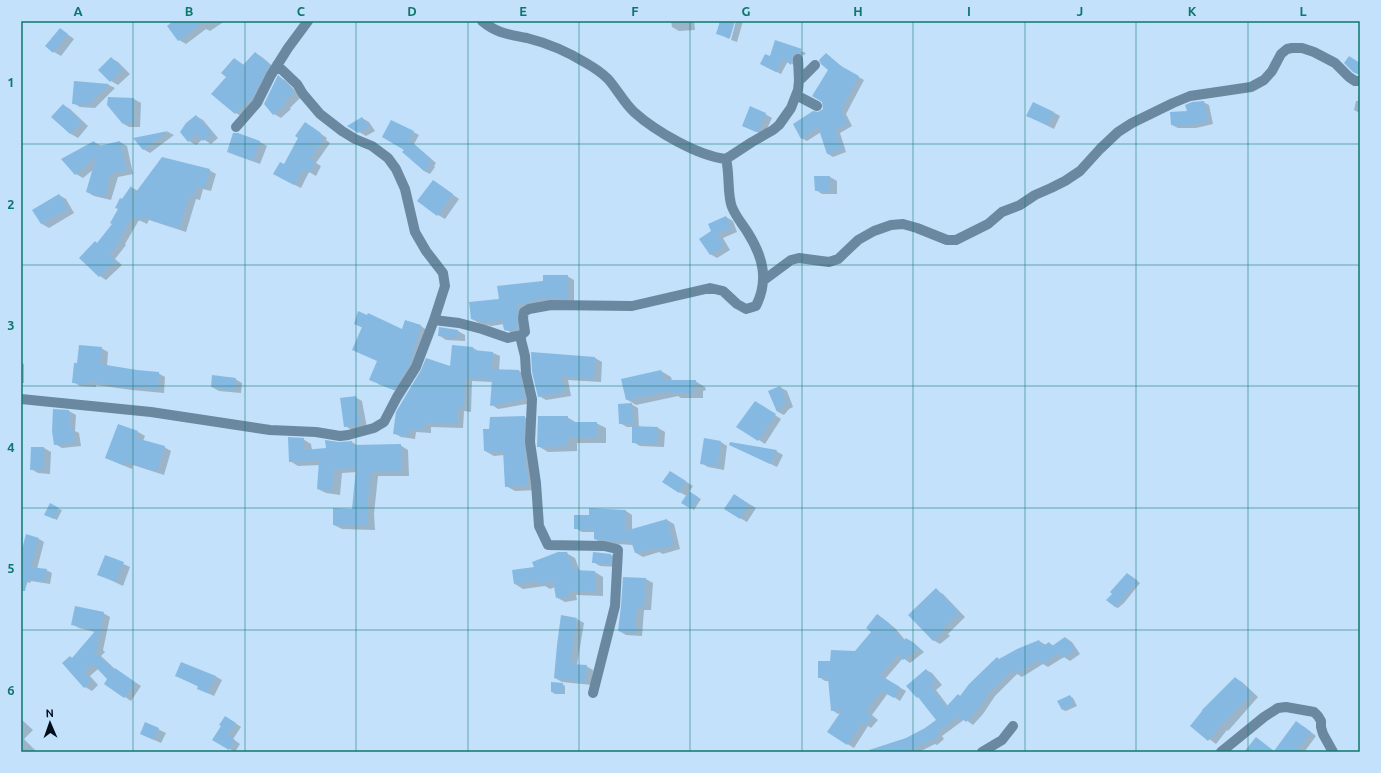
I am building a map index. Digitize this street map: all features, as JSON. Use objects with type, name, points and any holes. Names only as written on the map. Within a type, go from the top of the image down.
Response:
[{"type":"street","points":[[236,127],[257,103],[277,65],[308,21]]},
{"type":"street","points":[[482,21],[503,34],[527,38],[553,47],[587,63],[606,78],[634,111],[646,121],[669,137],[715,158],[730,156],[779,125],[791,108],[796,95],[799,81],[798,59]]},
{"type":"street","points":[[764,280],[791,260],[799,258],[829,262],[838,259],[858,240],[891,224],[903,224],[947,240],[956,240],[988,224],[998,214],[1020,205],[1035,194],[1065,181],[1080,171],[1118,132],[1139,120],[1190,96],[1251,87],[1264,80],[1272,71],[1281,54],[1287,49],[1302,48],[1314,52],[1335,63],[1355,81],[1360,81]]},
{"type":"street","points":[[21,399],[151,412],[270,430],[316,432],[340,436],[374,428],[384,422],[397,396],[416,367],[445,286],[443,273],[426,252],[415,232],[404,190],[396,169],[388,158],[377,150],[342,131],[320,114],[297,84],[277,65]]},
{"type":"street","points":[[799,81],[815,65]]},
{"type":"street","points":[[796,95],[817,106]]},
{"type":"street","points":[[434,320],[459,323],[508,338],[521,335],[525,332],[523,318],[524,312],[529,309],[551,305],[632,306],[710,288],[723,291],[737,304],[746,309],[756,306],[761,296],[764,280],[760,256],[732,206],[729,176],[730,156]]},
{"type":"street","points":[[521,335],[525,356],[526,373],[532,399],[530,442],[536,483],[539,526],[543,536],[548,545],[604,546],[618,550],[615,606],[593,693]]},
{"type":"street","points":[[1221,752],[1264,717],[1278,708],[1314,712],[1321,721],[1323,734],[1330,751]]},
{"type":"street","points":[[982,752],[1002,740],[1013,726]]},
{"type":"building","points":[[173,21],[205,21],[178,41],[167,26]]},
{"type":"building","points":[[720,21],[735,21],[730,38],[716,34]]},
{"type":"building","points":[[60,28],[68,34],[53,53],[45,46]]},
{"type":"building","points":[[775,40],[802,49],[799,53],[795,53],[792,56],[791,65],[783,59],[776,72],[760,64],[765,54],[770,56]]},
{"type":"building","points":[[255,52],[270,65],[252,98],[235,114],[211,94],[226,77],[221,73],[234,58],[243,65]]},
{"type":"building","points":[[826,53],[841,66],[859,76],[841,110],[848,123],[835,130],[842,149],[827,154],[818,127],[801,139],[793,124],[813,111],[818,112],[823,109],[822,102],[812,96],[828,70],[819,60]]},
{"type":"building","points":[[1349,56],[1360,63],[1360,74],[1353,72],[1344,63]]},
{"type":"building","points":[[111,57],[123,69],[110,82],[98,70]]},
{"type":"building","points":[[278,75],[292,88],[294,92],[284,103],[285,105],[273,115],[264,104]]},
{"type":"building","points":[[74,81],[109,84],[88,105],[72,104]]},
{"type":"building","points":[[108,97],[134,98],[133,124],[122,123],[107,105]]},
{"type":"building","points":[[1204,101],[1208,121],[1190,125],[1171,125],[1170,112],[1187,111],[1185,105],[1192,102]]},
{"type":"building","points":[[1033,102],[1054,112],[1047,125],[1026,116]]},
{"type":"building","points":[[63,104],[82,122],[70,134],[51,117]]},
{"type":"building","points":[[750,106],[766,113],[758,131],[756,132],[742,126]]},
{"type":"building","points":[[196,115],[212,134],[203,141],[197,134],[188,142],[180,132],[186,123]]},
{"type":"building","points":[[362,117],[368,127],[358,133],[347,126]]},
{"type":"building","points":[[391,120],[414,131],[409,140],[431,159],[429,162],[431,164],[424,171],[402,152],[404,150],[382,137]]},
{"type":"building","points":[[305,122],[321,133],[320,135],[324,138],[310,159],[316,161],[309,173],[303,169],[294,185],[273,174],[280,162],[284,164],[298,138],[295,136]]},
{"type":"building","points":[[168,131],[143,150],[133,138]]},
{"type":"building","points":[[233,133],[238,133],[260,141],[253,161],[227,152]]},
{"type":"building","points":[[94,141],[98,148],[99,146],[120,141],[127,170],[111,173],[104,197],[86,192],[96,157],[75,175],[61,159]]},
{"type":"building","points":[[162,157],[210,169],[205,188],[197,186],[193,197],[189,196],[179,229],[142,217],[140,221],[132,217],[119,240],[120,241],[109,255],[116,261],[99,277],[79,258],[95,241],[97,243],[112,224],[110,223],[118,209],[115,208],[120,198],[122,199],[131,186],[133,196]]},
{"type":"building","points":[[814,176],[830,176],[830,191],[815,191]]},
{"type":"building","points":[[433,180],[453,194],[437,216],[417,201]]},
{"type":"building","points":[[59,194],[68,209],[41,224],[32,210]]},
{"type":"building","points":[[726,216],[731,228],[717,234],[724,246],[710,255],[699,239],[711,231],[708,224]]},
{"type":"building","points":[[543,275],[568,275],[567,299],[540,298],[540,300],[517,305],[518,329],[508,331],[504,330],[502,320],[483,322],[471,319],[469,302],[499,299],[497,286],[543,281]]},
{"type":"building","points":[[358,311],[367,315],[368,313],[402,329],[405,320],[421,325],[410,364],[394,390],[369,380],[377,361],[352,350],[362,327],[354,324]]},
{"type":"building","points":[[439,327],[458,330],[458,338],[438,336]]},
{"type":"building","points":[[79,345],[102,347],[100,364],[159,372],[158,389],[124,387],[89,381],[89,384],[72,383],[74,363],[77,363]]},
{"type":"building","points":[[452,345],[473,347],[473,350],[493,352],[492,369],[519,370],[525,399],[490,406],[492,379],[465,378],[464,408],[457,408],[457,424],[425,423],[424,430],[409,429],[408,436],[393,434],[396,412],[421,370],[426,358],[450,366]]},
{"type":"building","points":[[531,352],[595,357],[594,379],[561,376],[564,392],[538,397],[532,372]]},
{"type":"building","points":[[661,370],[664,380],[696,380],[694,393],[670,393],[670,391],[626,400],[621,379]]},
{"type":"building","points":[[212,375],[236,378],[234,390],[211,387]]},
{"type":"building","points":[[780,386],[787,403],[782,405],[777,412],[768,391]]},
{"type":"building","points":[[356,396],[360,424],[344,427],[340,398]]},
{"type":"building","points":[[755,401],[776,414],[758,441],[736,427]]},
{"type":"building","points":[[632,403],[633,423],[619,424],[618,404]]},
{"type":"building","points":[[53,409],[69,410],[69,429],[73,428],[74,443],[54,445],[52,431]]},
{"type":"building","points":[[525,416],[524,443],[528,485],[505,487],[503,451],[484,451],[483,429],[489,429],[490,417]]},
{"type":"building","points":[[538,416],[568,416],[568,422],[597,422],[597,438],[568,438],[568,446],[537,447]]},
{"type":"building","points":[[118,424],[138,431],[136,438],[165,446],[157,472],[126,462],[125,466],[105,458]]},
{"type":"building","points":[[632,426],[658,427],[658,443],[632,443]]},
{"type":"building","points":[[288,437],[304,438],[304,450],[326,448],[325,440],[339,442],[352,441],[352,445],[401,444],[401,472],[371,472],[367,509],[367,526],[333,525],[333,508],[352,509],[356,468],[334,469],[332,491],[317,489],[319,460],[289,462]]},
{"type":"building","points":[[704,438],[721,441],[717,466],[700,464]]},
{"type":"building","points":[[730,442],[777,450],[770,464],[729,445]]},
{"type":"building","points":[[31,447],[44,447],[44,470],[30,470]]},
{"type":"building","points":[[670,471],[686,481],[679,493],[662,482]]},
{"type":"building","points":[[689,491],[698,497],[691,509],[681,503]]},
{"type":"building","points":[[734,494],[749,504],[740,519],[724,509]]},
{"type":"building","points":[[50,503],[59,508],[54,519],[44,515]]},
{"type":"building","points":[[589,508],[626,510],[625,531],[667,519],[674,545],[635,553],[631,541],[594,539],[594,529],[574,529],[574,515],[589,515]]},
{"type":"building","points":[[26,534],[39,538],[31,567],[47,569],[45,581],[28,579],[25,591],[21,591],[21,553]]},
{"type":"building","points":[[558,552],[567,552],[574,570],[595,571],[595,591],[569,591],[569,596],[556,598],[553,580],[541,585],[540,581],[514,584],[512,570],[534,567],[532,562]]},
{"type":"building","points":[[593,552],[611,554],[611,563],[592,563]]},
{"type":"building","points":[[105,555],[124,562],[116,582],[97,575]]},
{"type":"building","points":[[1127,573],[1138,581],[1115,607],[1106,600],[1112,594],[1110,592]]},
{"type":"building","points":[[623,577],[646,578],[644,607],[637,607],[635,633],[618,631]]},
{"type":"building","points":[[936,588],[959,613],[942,629],[944,631],[933,641],[908,615]]},
{"type":"building","points":[[75,606],[104,612],[97,645],[99,647],[95,652],[114,670],[115,668],[135,682],[124,698],[104,684],[107,679],[93,664],[84,672],[92,681],[84,688],[62,663],[70,656],[72,658],[96,630],[71,625]]},
{"type":"building","points":[[877,614],[889,623],[903,641],[906,638],[919,648],[903,660],[898,654],[880,675],[900,687],[894,698],[881,691],[866,711],[872,716],[865,725],[862,723],[847,745],[827,732],[842,710],[831,711],[828,678],[818,678],[818,661],[830,661],[831,650],[855,651],[871,632],[866,628]]},
{"type":"building","points":[[561,615],[577,618],[570,664],[587,665],[585,682],[554,678]]},
{"type":"building","points":[[1065,637],[1075,650],[1063,658],[1060,653],[1041,664],[1039,660],[1015,674],[1013,670],[989,692],[977,711],[966,722],[959,716],[937,732],[939,735],[930,742],[929,741],[907,752],[870,752],[869,750],[906,738],[925,728],[936,720],[918,697],[917,698],[906,686],[926,669],[936,681],[930,686],[946,707],[958,694],[960,696],[969,684],[997,657],[999,659],[1017,649],[1039,640],[1042,647],[1049,642],[1052,646]]},
{"type":"building","points":[[181,662],[216,676],[207,693],[197,689],[198,686],[175,676]]},
{"type":"building","points":[[1235,677],[1252,693],[1219,727],[1208,741],[1190,726],[1202,710]]},
{"type":"building","points":[[551,682],[563,683],[562,693],[551,692]]},
{"type":"building","points":[[1070,695],[1074,704],[1062,710],[1057,701]]},
{"type":"building","points":[[225,716],[236,723],[228,735],[235,740],[229,750],[212,740],[221,726],[219,725]]},
{"type":"building","points":[[1296,721],[1311,732],[1296,752],[1244,752],[1256,737],[1274,751]]},
{"type":"building","points":[[145,722],[159,728],[154,740],[140,734]]}]
